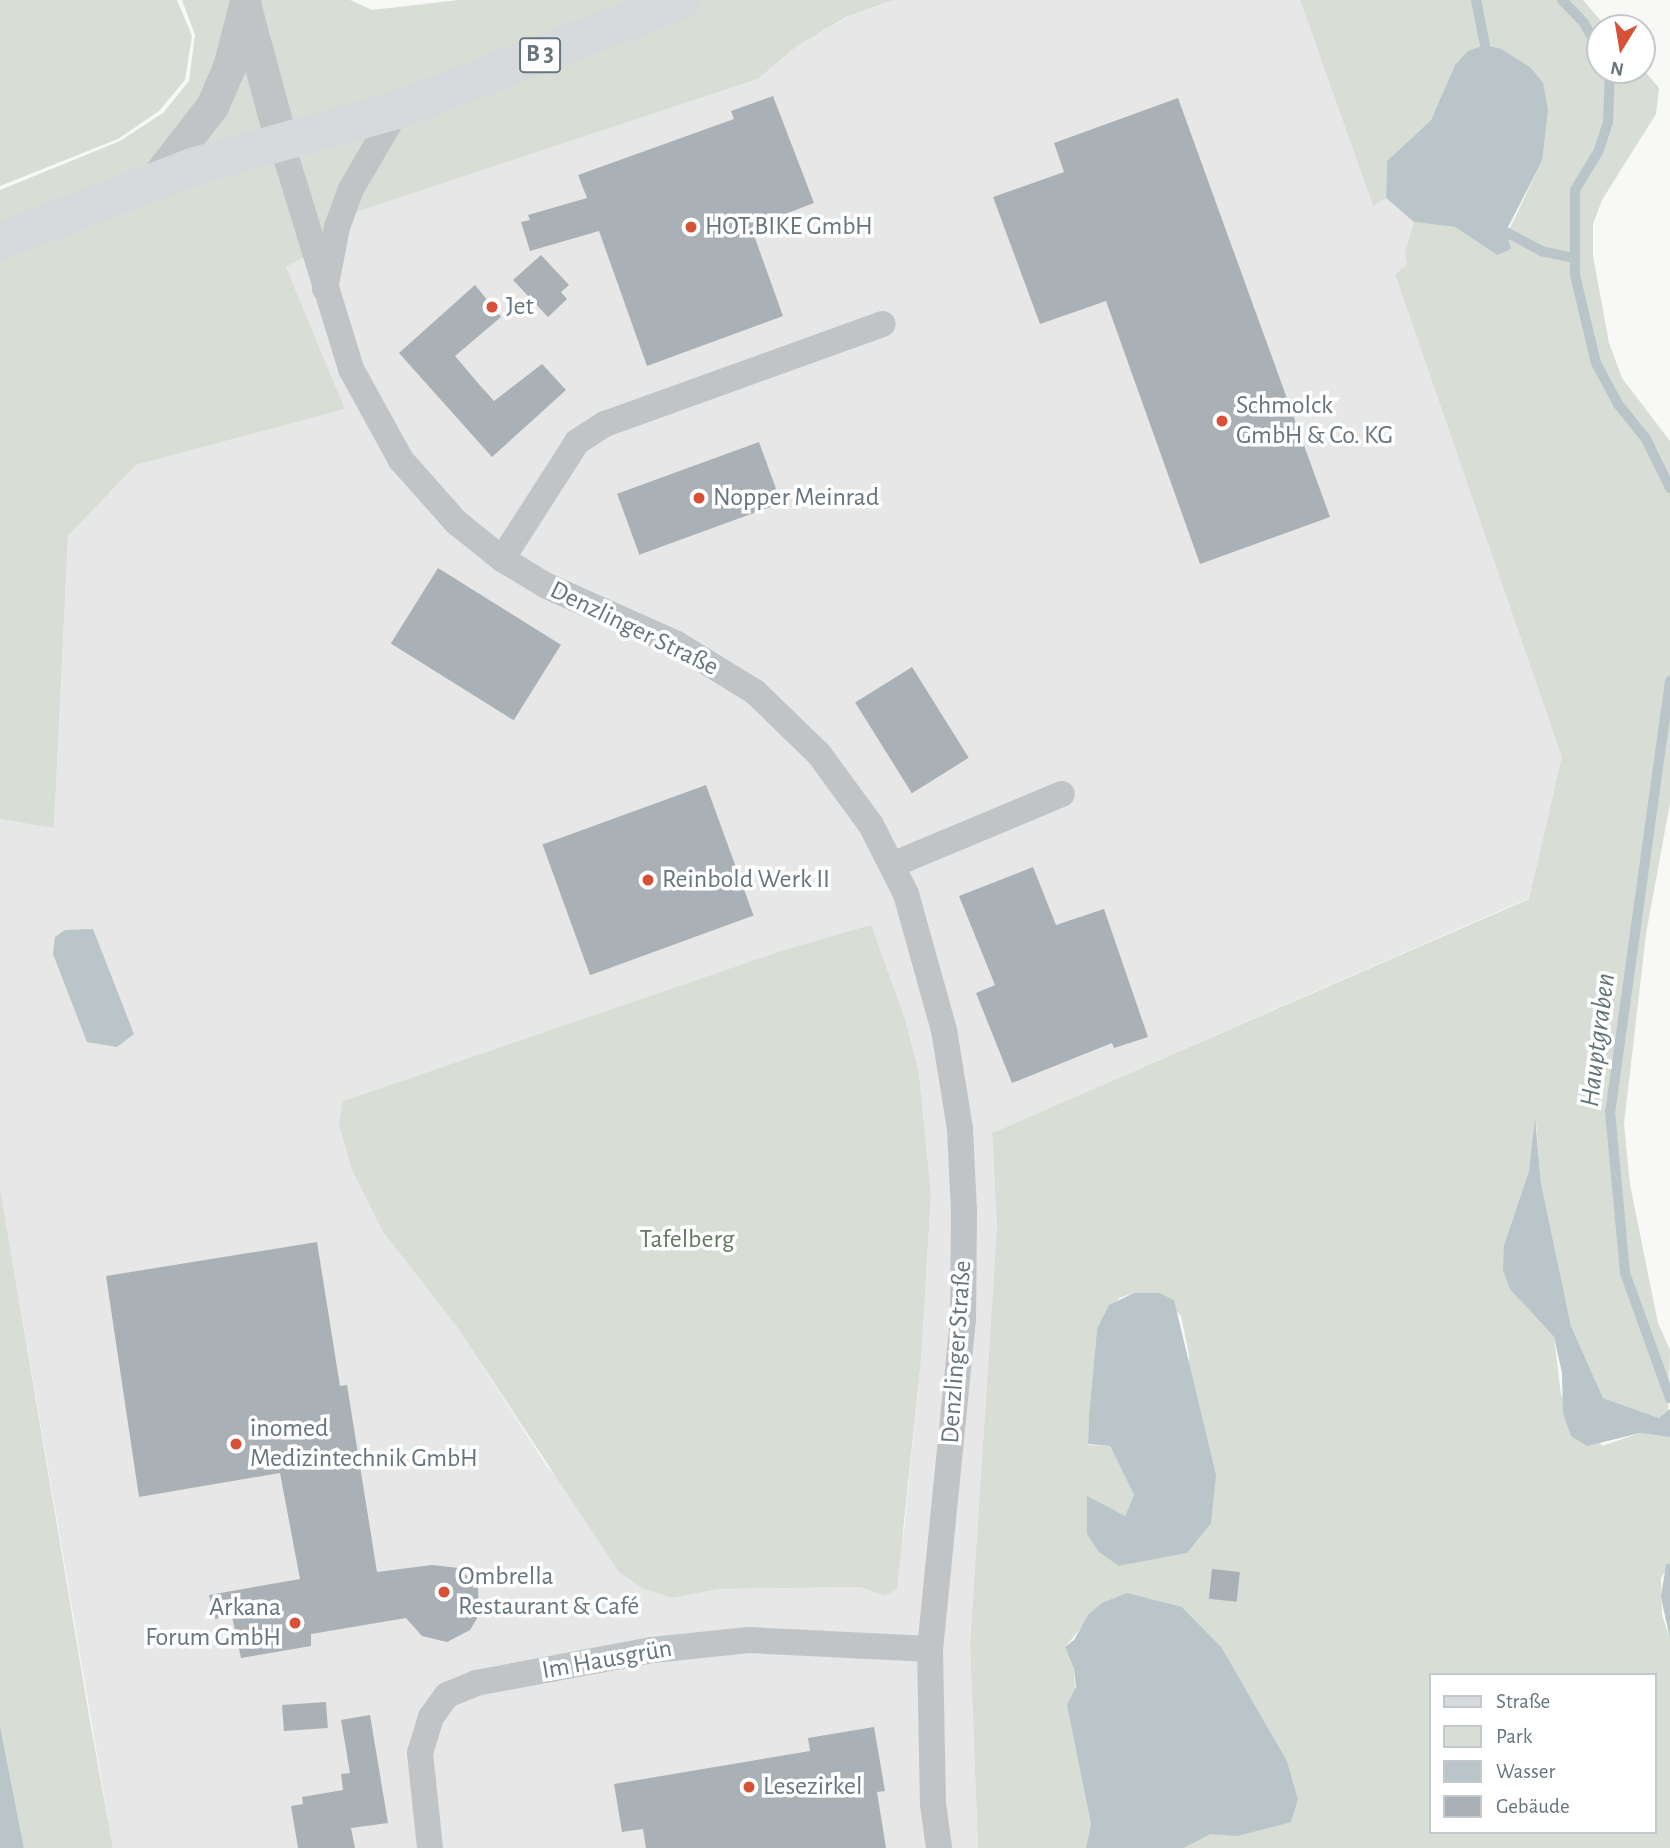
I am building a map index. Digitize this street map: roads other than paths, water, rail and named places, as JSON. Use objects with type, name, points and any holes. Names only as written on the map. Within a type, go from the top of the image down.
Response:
[{"type":"main road","name":"B 3","points":[[0,241],[154,181],[281,141],[397,110],[682,0]]},
{"type":"street","points":[[244,3],[281,141]]},
{"type":"street","points":[[154,181],[212,106],[229,67],[244,3]]},
{"type":"street","points":[[325,290],[337,227],[351,189],[397,110]]},
{"type":"street","name":"Denzlinger Straße","points":[[281,141],[351,369],[401,460],[456,522],[502,559],[547,586],[677,644],[755,692],[819,754],[871,825],[892,865],[921,942],[944,1030],[960,1129],[964,1210],[961,1333],[930,1648],[933,1804],[939,1848]]},
{"type":"street","points":[[502,559],[577,442],[605,425],[883,324]]},
{"type":"street","points":[[892,865],[1062,794]]},
{"type":"street","name":"Im Hausgrün","points":[[430,1848],[419,1753],[431,1717],[447,1695],[476,1683],[653,1650],[748,1640],[930,1648]]},
{"type":"water","points":[[1485,45],[1501,49],[1531,68],[1543,83],[1548,110],[1542,161],[1506,231],[1511,249],[1497,255],[1455,227],[1414,222],[1386,198],[1387,161],[1431,120],[1455,65],[1468,51]]},
{"type":"water","points":[[93,929],[134,1034],[117,1047],[87,1042],[53,954],[55,937],[65,930]]},
{"type":"water","points":[[1535,1118],[1541,1183],[1571,1326],[1603,1398],[1659,1418],[1670,1409],[1670,1437],[1640,1433],[1587,1446],[1571,1436],[1563,1413],[1562,1373],[1554,1337],[1510,1289],[1503,1270],[1504,1245],[1529,1171]]},
{"type":"water","points":[[1134,1293],[1159,1293],[1174,1300],[1216,1475],[1211,1523],[1187,1553],[1119,1566],[1099,1552],[1087,1534],[1087,1496],[1125,1516],[1134,1495],[1110,1446],[1088,1444],[1089,1415],[1097,1329],[1109,1305]]},
{"type":"water","points":[[1666,1564],[1670,1564],[1670,1639],[1661,1597]]},
{"type":"water","points":[[1127,1593],[1182,1607],[1222,1648],[1287,1761],[1298,1799],[1291,1822],[1237,1836],[1211,1834],[1184,1848],[1086,1848],[1091,1824],[1067,1705],[1076,1687],[1074,1669],[1065,1647],[1074,1640],[1088,1615],[1102,1603]]},
{"type":"water","points":[[0,1726],[24,1848],[0,1848]]},
{"type":"waterway","points":[[1476,0],[1485,45]]},
{"type":"waterway","name":"Hauptgraben","points":[[1562,0],[1586,27]]},
{"type":"waterway","name":"Hauptgraben","points":[[1609,84],[1608,122],[1598,152],[1575,190],[1575,275],[1596,363],[1618,404],[1646,439],[1670,488]]},
{"type":"waterway","points":[[1506,232],[1541,251],[1574,258]]},
{"type":"waterway","name":"Hauptgraben","points":[[1670,681],[1610,1111],[1625,1273],[1670,1398]]},
{"type":"place","name":"HOT.BIKE GmbH","points":[[691,227]]},
{"type":"place","name":"Jet","points":[[492,307]]},
{"type":"place","name":"Schmolck GmbH & Co. KG","points":[[1222,421]]},
{"type":"place","name":"Nopper Meinrad","points":[[699,498]]},
{"type":"place","name":"Reinbold Werk II","points":[[648,880]]},
{"type":"place","name":"inomed Medizintechnik GmbH","points":[[236,1444]]},
{"type":"place","name":"Ombrella Restaurant & Café","points":[[444,1592]]},
{"type":"place","name":"Arkana Forum GmbH","points":[[295,1623]]},
{"type":"place","name":"Lesezirkel","points":[[749,1787]]},
{"type":"park label","name":"Tafelberg","points":[[687,1240]]}]
